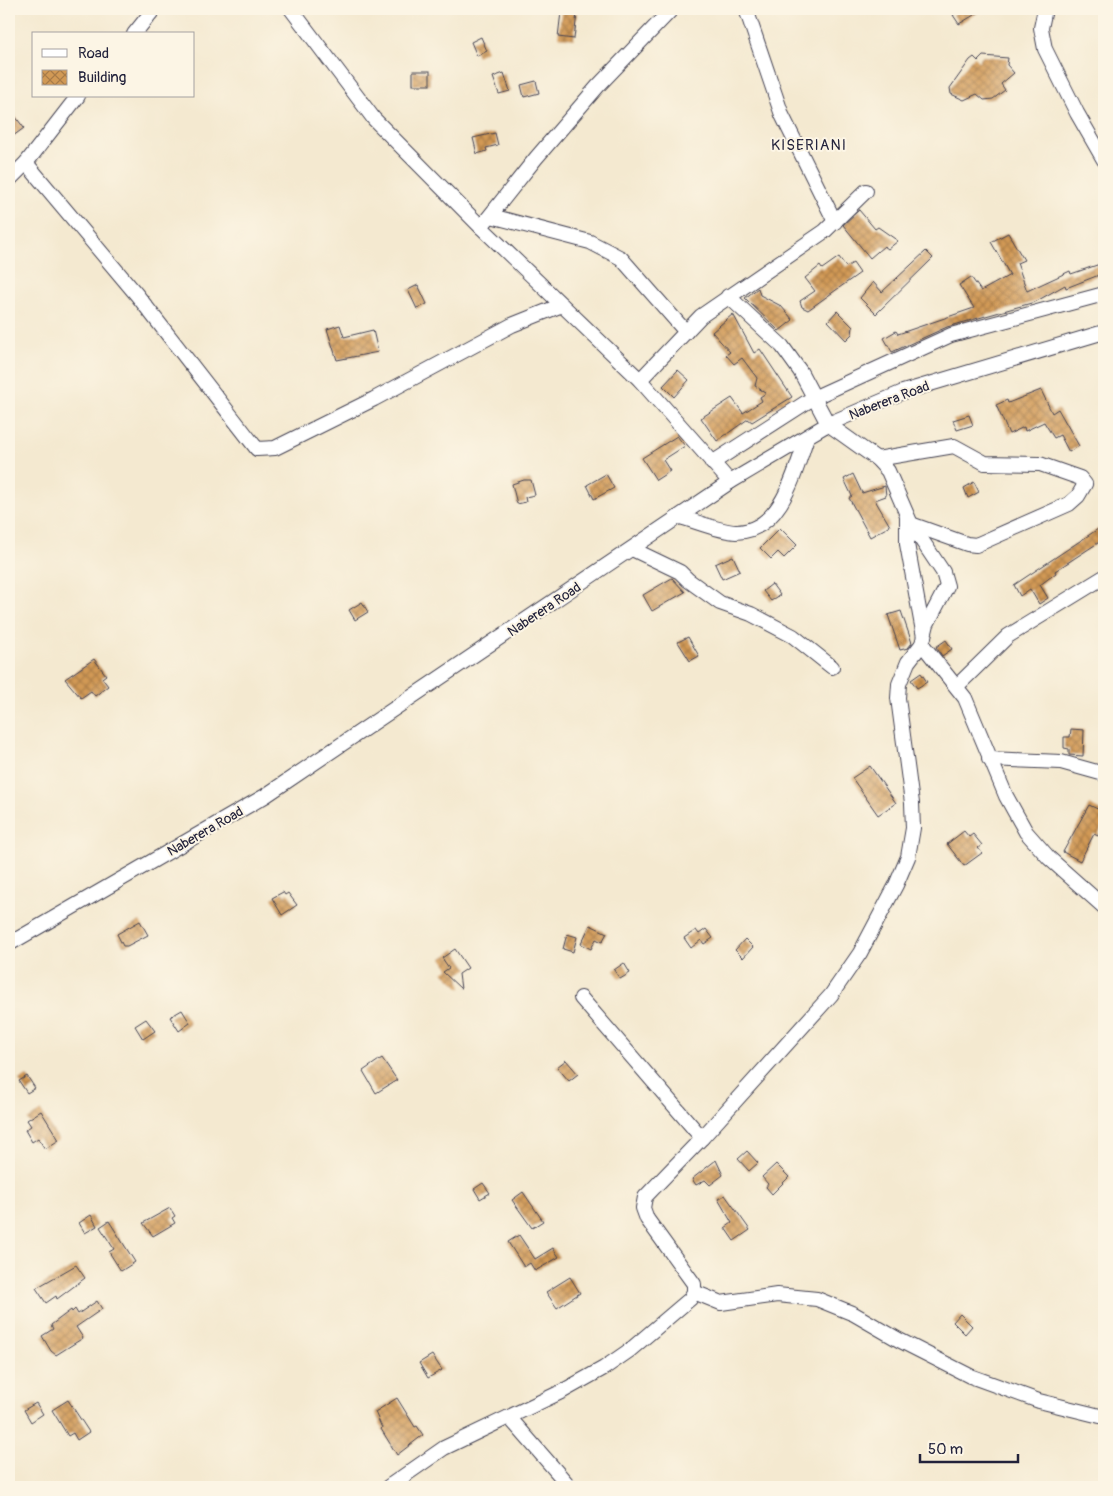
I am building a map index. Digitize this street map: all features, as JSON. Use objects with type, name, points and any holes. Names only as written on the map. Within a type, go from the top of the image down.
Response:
[{"type":"street","points":[[136,32],[154,9]]},
{"type":"street","points":[[291,9],[374,120],[481,227],[640,380],[730,482]]},
{"type":"street","points":[[481,227],[536,158],[598,86],[672,9]]},
{"type":"street","points":[[746,9],[782,116],[835,222]]},
{"type":"street","points":[[1045,9],[1041,28],[1045,49],[1077,113],[1104,160]]},
{"type":"street","points":[[9,180],[26,163],[76,98]]},
{"type":"street","points":[[26,163],[136,295],[257,449],[275,448],[374,399],[512,325],[562,305]]},
{"type":"street","points":[[640,380],[702,316],[835,222],[866,191]]},
{"type":"street","points":[[491,216],[590,242],[621,258],[686,332]]},
{"type":"street","points":[[712,462],[813,398],[951,335],[1104,294]]},
{"type":"street","points":[[388,1487],[432,1454],[563,1390],[615,1360],[690,1299],[694,1292],[692,1278],[647,1219],[643,1203],[648,1192],[702,1138],[831,995],[860,953],[903,871],[911,843],[912,803],[898,698],[903,672],[923,641],[927,624],[947,586],[944,572],[909,519],[892,477],[877,459],[828,424],[800,371],[782,346],[728,296]]},
{"type":"street","name":"Naberera Road","points":[[9,944],[265,796],[730,482],[828,424],[903,392],[1104,332]]},
{"type":"street","points":[[680,517],[736,532],[760,526],[777,509],[792,482],[807,437]]},
{"type":"street","points":[[877,459],[954,446],[985,463],[1040,464],[1080,478],[1085,484],[1078,496],[1069,504],[983,543],[967,544],[909,519]]},
{"type":"street","points":[[909,519],[906,544],[923,641],[957,686],[970,708],[989,759],[1014,814],[1026,832],[1049,858],[1104,907]]},
{"type":"street","points":[[632,549],[680,572],[720,603],[751,614],[793,636],[832,667]]},
{"type":"street","points":[[957,686],[1008,636],[1104,577]]},
{"type":"street","points":[[989,759],[1044,760],[1078,765],[1104,774]]},
{"type":"street","points":[[581,998],[702,1138]]},
{"type":"street","points":[[694,1292],[721,1303],[777,1295],[817,1299],[854,1314],[906,1344],[970,1376],[1039,1401],[1104,1417]]},
{"type":"street","points":[[509,1417],[570,1487]]},
{"type":"building","points":[[963,9],[984,9],[959,24],[953,15]]},
{"type":"building","points":[[561,12],[577,13],[574,39],[558,37]]},
{"type":"building","points":[[481,37],[487,51],[477,56],[471,42]]},
{"type":"building","points":[[983,56],[1008,58],[1007,65],[1014,73],[1001,84],[1005,90],[993,99],[984,100],[977,94],[964,100],[951,94],[950,88],[970,60],[974,57],[978,61]]},
{"type":"building","points":[[413,71],[430,71],[430,85],[413,85]]},
{"type":"building","points":[[504,73],[510,91],[499,94],[493,77]]},
{"type":"building","points":[[536,81],[539,93],[524,97],[521,85]]},
{"type":"building","points":[[9,108],[24,128],[9,139]]},
{"type":"building","points":[[495,133],[498,145],[486,148],[487,151],[477,154],[473,138]]},
{"type":"building","points":[[859,210],[875,229],[878,227],[898,241],[888,249],[884,246],[870,258],[843,225]]},
{"type":"building","points":[[1008,233],[1024,260],[1017,263],[1027,291],[1070,271],[1071,274],[1100,264],[1104,273],[1066,288],[1065,285],[1035,302],[947,327],[892,352],[884,338],[896,331],[898,334],[974,308],[959,285],[971,277],[981,291],[1010,275],[991,242]]},
{"type":"building","points":[[926,251],[933,258],[876,314],[860,298],[873,282],[882,292]]},
{"type":"building","points":[[839,257],[846,267],[853,263],[860,273],[808,310],[802,307],[800,301],[815,291],[805,278],[820,266],[822,269]]},
{"type":"building","points":[[418,285],[427,304],[417,309],[408,290]]},
{"type":"building","points":[[758,288],[760,295],[781,306],[793,320],[779,331],[745,298]]},
{"type":"building","points":[[837,311],[853,327],[852,334],[846,340],[828,321]]},
{"type":"building","points":[[733,314],[754,353],[760,349],[792,397],[752,422],[748,419],[717,441],[701,418],[732,398],[743,413],[762,401],[760,397],[766,393],[755,386],[757,378],[742,358],[734,364],[726,355],[730,352],[712,332]]},
{"type":"building","points":[[340,325],[344,337],[373,330],[378,352],[337,360],[327,329]]},
{"type":"building","points":[[678,370],[689,380],[674,397],[663,386]]},
{"type":"building","points":[[1041,390],[1052,413],[1058,409],[1079,446],[1069,452],[1060,435],[1054,438],[1044,422],[1025,431],[1024,427],[1009,434],[996,405],[1007,400],[1008,403]]},
{"type":"building","points":[[969,415],[973,425],[957,430],[953,420]]},
{"type":"building","points":[[677,436],[685,446],[663,460],[670,471],[656,480],[642,458]]},
{"type":"building","points":[[606,474],[614,488],[594,499],[587,485]]},
{"type":"building","points":[[853,474],[862,493],[885,486],[886,496],[875,500],[890,526],[870,537],[849,498],[852,496],[844,479]]},
{"type":"building","points":[[531,480],[535,495],[525,497],[526,502],[517,504],[512,484]]},
{"type":"building","points":[[974,482],[979,492],[968,498],[964,488]]},
{"type":"building","points":[[1104,525],[1104,539],[1055,571],[1056,573],[1040,585],[1048,598],[1039,604],[1030,589],[1020,596],[1014,585]]},
{"type":"building","points":[[780,528],[797,545],[784,558],[778,552],[771,559],[760,548]]},
{"type":"building","points":[[733,556],[740,571],[722,579],[715,564]]},
{"type":"building","points":[[672,578],[685,592],[652,611],[643,595]]},
{"type":"building","points":[[772,584],[780,595],[771,601],[763,591]]},
{"type":"building","points":[[362,602],[368,612],[355,620],[349,610]]},
{"type":"building","points":[[901,611],[912,643],[908,648],[900,650],[888,615]]},
{"type":"building","points":[[688,637],[699,656],[690,661],[678,642]]},
{"type":"building","points":[[946,640],[952,649],[942,656],[936,647]]},
{"type":"building","points":[[94,659],[106,675],[102,678],[108,686],[95,696],[91,691],[81,698],[65,679]]},
{"type":"building","points":[[921,673],[927,682],[917,688],[911,680]]},
{"type":"building","points":[[1071,729],[1084,730],[1083,756],[1069,755],[1069,749],[1064,748],[1064,737],[1070,737]]},
{"type":"building","points":[[870,766],[896,803],[878,815],[852,778]]},
{"type":"building","points":[[1089,805],[1104,812],[1104,823],[1098,836],[1094,834],[1080,861],[1063,852]]},
{"type":"building","points":[[964,831],[969,837],[973,834],[982,845],[978,848],[982,853],[964,866],[947,844]]},
{"type":"building","points":[[283,892],[285,895],[288,893],[297,905],[282,915],[272,898]]},
{"type":"building","points":[[140,921],[148,935],[127,946],[123,946],[117,934]]},
{"type":"building","points":[[590,925],[607,933],[602,942],[596,939],[591,949],[581,944]]},
{"type":"building","points":[[706,929],[713,938],[704,944],[701,940],[691,948],[684,938],[696,930],[699,934]]},
{"type":"building","points":[[567,934],[577,937],[573,952],[563,949]]},
{"type":"building","points":[[745,939],[753,947],[743,958],[735,950]]},
{"type":"building","points":[[455,949],[468,968],[459,974],[461,989],[443,972],[449,968],[442,958]]},
{"type":"building","points":[[624,963],[630,973],[620,979],[614,970]]},
{"type":"building","points":[[182,1010],[190,1023],[179,1031],[170,1017]]},
{"type":"building","points":[[146,1019],[155,1031],[143,1039],[135,1026]]},
{"type":"building","points":[[382,1058],[397,1080],[376,1093],[363,1071]]},
{"type":"building","points":[[566,1060],[578,1074],[569,1081],[557,1067]]},
{"type":"building","points":[[27,1076],[35,1088],[27,1093],[19,1081]]},
{"type":"building","points":[[41,1111],[59,1140],[45,1149],[38,1138],[32,1142],[25,1130],[31,1126],[27,1120]]},
{"type":"building","points":[[747,1151],[758,1163],[749,1171],[738,1159]]},
{"type":"building","points":[[716,1160],[723,1175],[710,1185],[705,1180],[696,1185],[692,1179]]},
{"type":"building","points":[[776,1164],[789,1177],[772,1194],[766,1187],[768,1184],[762,1177]]},
{"type":"building","points":[[483,1183],[490,1193],[480,1199],[474,1189]]},
{"type":"building","points":[[523,1192],[543,1221],[532,1228],[512,1200]]},
{"type":"building","points":[[725,1195],[750,1230],[734,1241],[725,1228],[732,1223],[718,1199]]},
{"type":"building","points":[[170,1208],[175,1216],[172,1218],[175,1223],[153,1236],[143,1223]]},
{"type":"building","points":[[91,1215],[97,1226],[85,1233],[79,1223]]},
{"type":"building","points":[[109,1221],[135,1262],[121,1271],[109,1252],[114,1249],[100,1227]]},
{"type":"building","points":[[519,1235],[535,1259],[553,1248],[559,1257],[535,1271],[530,1263],[524,1267],[508,1242]]},
{"type":"building","points":[[76,1265],[85,1278],[57,1299],[56,1296],[46,1303],[36,1288]]},
{"type":"building","points":[[570,1277],[580,1293],[557,1308],[546,1292]]},
{"type":"building","points":[[97,1301],[102,1309],[76,1327],[83,1338],[56,1355],[51,1351],[42,1336],[53,1329],[51,1325],[71,1310],[72,1312],[75,1309],[78,1314]]},
{"type":"building","points":[[960,1314],[972,1326],[965,1334],[953,1322]]},
{"type":"building","points":[[432,1355],[442,1370],[428,1378],[419,1363]]},
{"type":"building","points":[[397,1398],[415,1427],[417,1426],[423,1435],[397,1455],[381,1429],[375,1412]]},
{"type":"building","points":[[68,1400],[89,1432],[77,1440],[73,1433],[68,1436],[52,1410]]},
{"type":"building","points":[[36,1403],[43,1414],[31,1422],[24,1410]]},
{"type":"district","name":"KISERIANI","points":[[809,145]]}]
